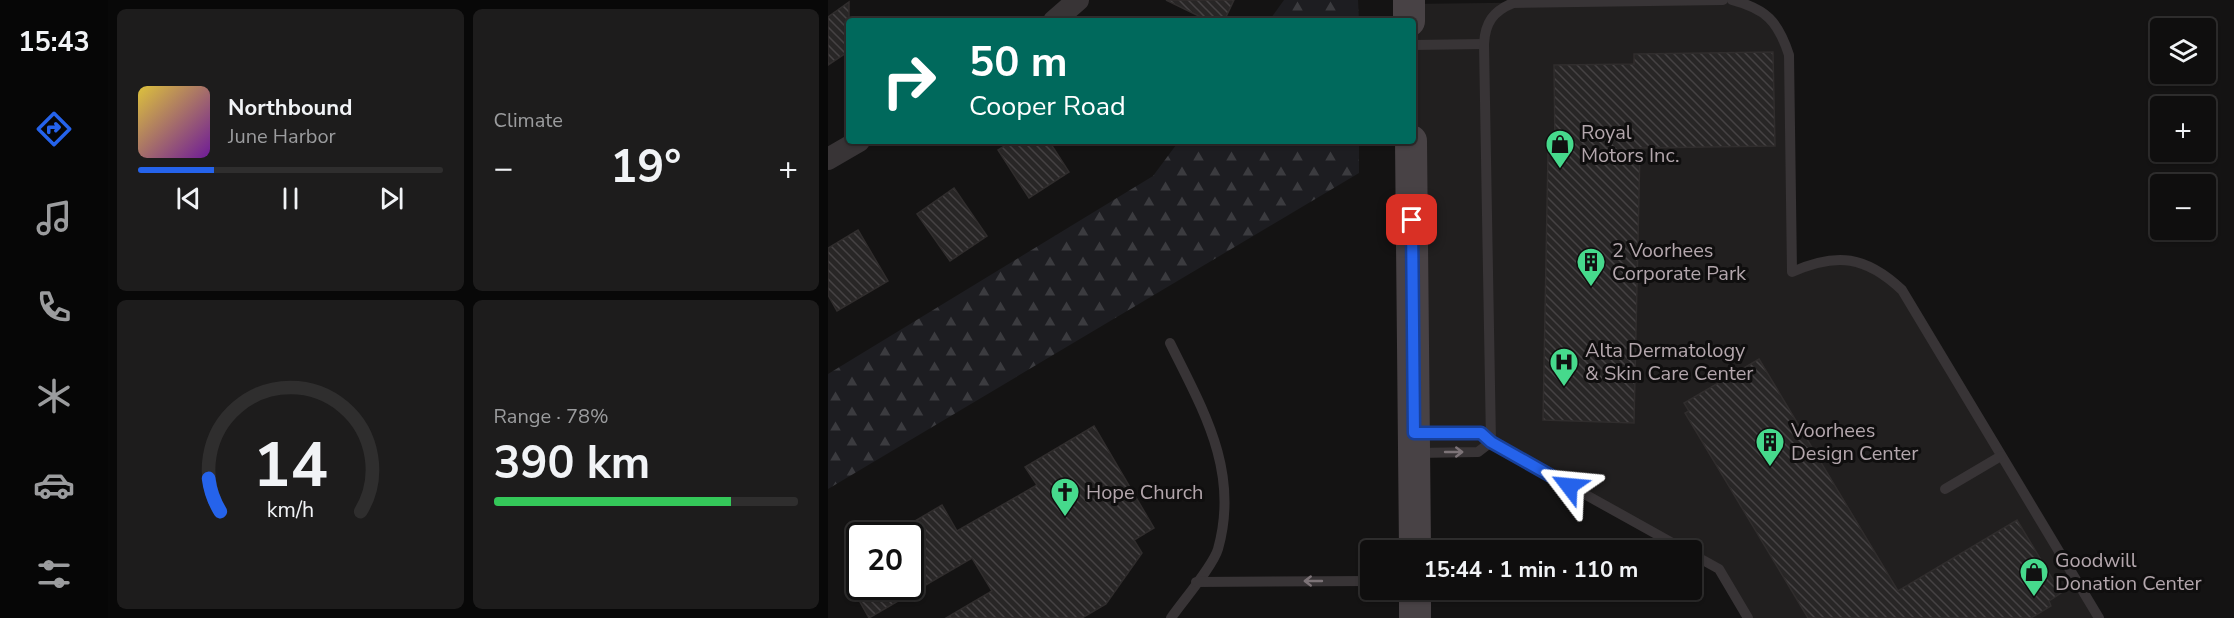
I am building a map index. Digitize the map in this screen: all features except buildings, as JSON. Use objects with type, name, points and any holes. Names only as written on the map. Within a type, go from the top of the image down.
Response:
[{"type":"street","points":[[1057,18],[1078,0]]},
{"type":"street","points":[[1409,0],[1409,18]]},
{"type":"street","points":[[828,159],[854,144]]},
{"type":"street","points":[[1411,144],[1415,540]]},
{"type":"street","points":[[1415,600],[1415,618]]},
{"type":"lane","points":[[1491,442],[1484,44],[1488,23],[1494,14],[1513,3],[1723,0]]},
{"type":"lane","points":[[1732,0],[1752,5],[1770,17],[1782,34],[1789,55],[1792,272],[1814,262],[1838,259],[1862,262],[1884,273],[1902,290],[2099,618]]},
{"type":"lane","points":[[1416,45],[1484,44]]},
{"type":"lane","points":[[1170,343],[1214,432],[1226,491],[1218,550],[1171,618]]},
{"type":"lane","points":[[1414,443],[1481,433],[1491,442],[1667,540]]},
{"type":"lane","points":[[1414,443],[1478,452],[1491,442]]},
{"type":"lane","points":[[1944,489],[2001,456]]},
{"type":"lane","points":[[1702,560],[1719,569],[1748,618]]},
{"type":"lane","points":[[1196,582],[1360,581]]},
{"type":"shaded area","points":[[1732,0],[1770,17],[1789,55],[1792,271],[1814,262],[1862,262],[1902,290],[2099,618],[1748,618],[1719,569],[1702,560],[1702,540],[1667,540],[1491,443],[1478,452],[1414,453],[1413,144],[1416,144],[1416,18],[1412,18],[1409,4]]},
{"type":"green space","points":[[1284,0],[1358,0],[1359,18],[1271,18]]},
{"type":"green space","points":[[1177,144],[1359,144],[1359,173],[828,489],[828,374],[1153,176]]},
{"type":"place","name":"Royal Motors Inc.","points":[[1560,170]]},
{"type":"place","name":"2 Voorhees Corporate Park","points":[[1591,288]]},
{"type":"place","name":"Alta Dermatology & Skin Care Center","points":[[1564,388]]},
{"type":"place","name":"Voorhees Design Center","points":[[1770,468]]},
{"type":"place","name":"Hope Church","points":[[1065,518]]},
{"type":"place","name":"Goodwill Donation Center","points":[[2034,598]]},
{"type":"route","points":[[1412,220],[1414,433],[1481,433],[1491,442],[1569,486]]}]
